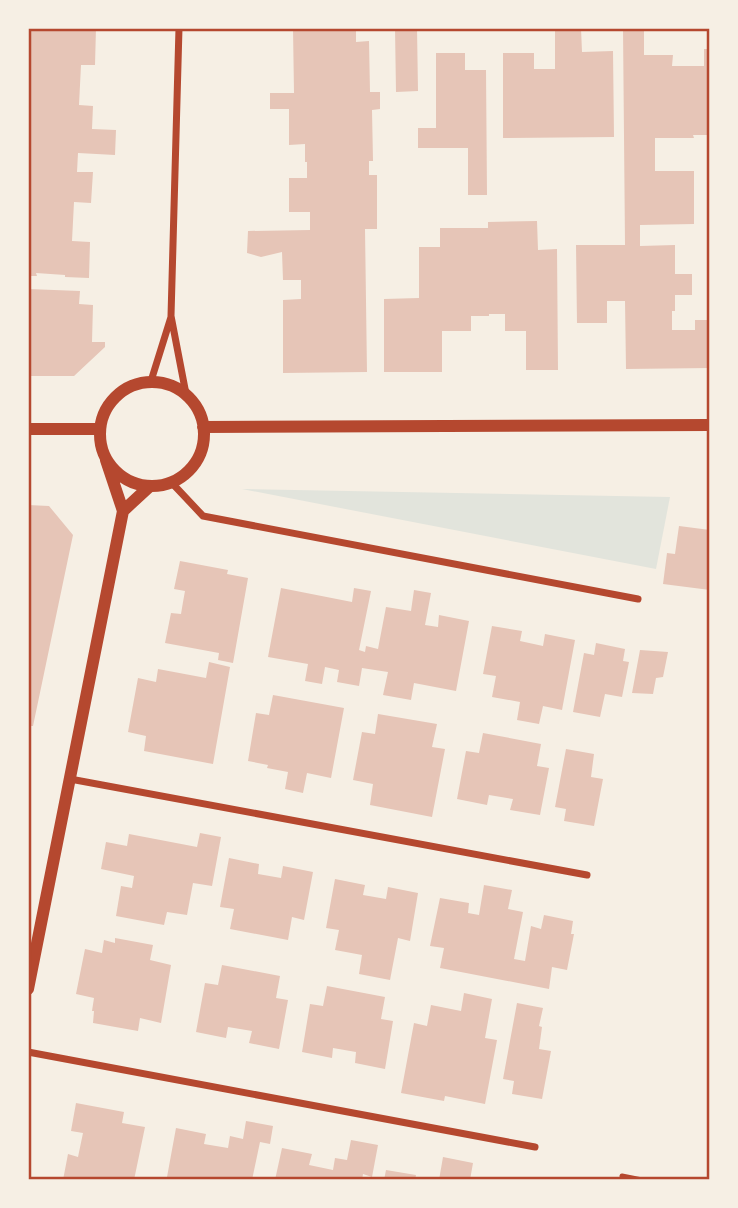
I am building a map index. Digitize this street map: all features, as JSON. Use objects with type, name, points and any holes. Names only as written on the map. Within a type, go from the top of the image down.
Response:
[{"type":"street","points":[[180,28],[171,316],[186,394]]},
{"type":"street","points":[[151,381],[171,316]]},
{"type":"street","points":[[28,989],[123,511],[106,460],[101,445],[100,429],[105,411],[116,395],[132,385],[151,381],[170,384],[186,394],[198,409],[204,427],[203,444],[197,460],[186,473],[171,482],[150,486],[133,483],[118,474],[106,460]]},
{"type":"street","points":[[204,427],[710,425]]},
{"type":"street","points":[[28,429],[100,429]]},
{"type":"street","points":[[171,482],[203,516],[638,599]]},
{"type":"street","points":[[123,511],[150,486]]},
{"type":"street","points":[[70,779],[587,875]]},
{"type":"street","points":[[28,1052],[535,1147]]},
{"type":"lane","points":[[622,1176],[642,1180]]},
{"type":"shaded area","points":[[242,489],[670,497],[656,569]]},
{"type":"building","points":[[28,28],[96,28],[95,65],[81,65],[79,105],[93,106],[92,129],[116,130],[115,155],[78,153],[77,172],[93,172],[91,203],[74,202],[72,241],[90,242],[89,278],[36,273],[37,276],[28,276]]},
{"type":"building","points":[[293,28],[356,28],[356,42],[369,41],[370,92],[380,92],[380,109],[372,110],[373,161],[369,161],[369,175],[377,175],[377,229],[365,229],[367,372],[283,373],[283,300],[301,299],[301,280],[283,280],[282,252],[261,257],[247,253],[248,231],[310,230],[310,212],[289,212],[289,178],[307,178],[305,144],[289,145],[289,109],[270,109],[270,93],[294,93]]},
{"type":"building","points":[[395,28],[417,28],[418,91],[396,92]]},
{"type":"building","points":[[555,28],[581,28],[582,52],[613,51],[614,137],[503,138],[503,53],[534,53],[534,69],[555,69]]},
{"type":"building","points":[[623,28],[644,28],[644,55],[673,55],[672,66],[704,66],[704,49],[710,49],[710,135],[693,135],[694,138],[655,138],[655,171],[694,171],[694,224],[640,225],[640,246],[675,245],[675,274],[692,274],[692,295],[675,295],[672,330],[695,330],[695,320],[710,320],[710,368],[626,369],[625,301],[607,301],[607,323],[577,323],[576,245],[625,245]]},
{"type":"building","points":[[436,53],[465,53],[465,70],[486,70],[487,195],[468,195],[468,148],[418,148],[418,128],[436,128]]},
{"type":"building","points":[[537,221],[538,250],[557,249],[558,370],[526,370],[526,331],[505,331],[505,314],[489,314],[471,316],[471,331],[442,331],[442,372],[384,372],[384,299],[419,298],[419,247],[440,247],[440,228],[488,228],[488,222]]},
{"type":"building","points":[[28,289],[80,291],[79,304],[93,305],[92,342],[105,342],[105,347],[74,376],[28,376]]},
{"type":"building","points":[[28,505],[49,506],[73,535],[33,726],[28,726]]},
{"type":"building","points":[[679,526],[710,530],[710,590],[663,584],[667,553],[675,554]]},
{"type":"building","points":[[180,561],[228,570],[227,574],[248,578],[233,663],[218,660],[219,653],[165,643],[171,613],[181,614],[185,591],[174,589]]},
{"type":"building","points":[[281,588],[352,602],[354,588],[371,591],[359,650],[365,652],[366,646],[378,649],[386,607],[411,611],[414,590],[431,593],[425,625],[438,627],[439,615],[469,621],[456,691],[414,683],[411,700],[383,695],[388,672],[362,668],[359,686],[337,682],[339,670],[325,667],[322,684],[305,681],[308,664],[268,657]]},
{"type":"building","points":[[492,626],[522,631],[520,641],[543,646],[545,634],[575,640],[562,710],[543,706],[539,724],[517,720],[520,702],[492,697],[496,676],[483,674]]},
{"type":"building","points":[[596,643],[625,649],[623,661],[629,662],[622,697],[605,694],[600,717],[573,712],[584,653],[594,655]]},
{"type":"building","points":[[640,650],[668,652],[663,677],[656,678],[653,694],[632,693]]},
{"type":"building","points":[[209,662],[230,667],[213,764],[144,751],[146,736],[128,732],[138,678],[156,682],[158,669],[206,678]]},
{"type":"building","points":[[273,695],[344,708],[331,778],[307,773],[303,793],[285,789],[288,772],[248,761],[256,713],[269,715]]},
{"type":"building","points":[[378,714],[437,724],[432,747],[445,749],[432,817],[370,805],[373,784],[353,780],[362,732],[375,734]]},
{"type":"building","points":[[483,733],[541,744],[537,766],[549,768],[540,815],[510,810],[513,799],[489,795],[487,805],[457,799],[466,751],[479,753]]},
{"type":"building","points":[[566,749],[594,754],[591,777],[603,779],[594,826],[564,821],[566,809],[555,807]]},
{"type":"building","points":[[200,833],[221,837],[212,886],[193,883],[187,915],[167,912],[164,925],[116,916],[121,886],[132,888],[134,876],[101,869],[106,842],[127,846],[129,834],[197,847]]},
{"type":"building","points":[[229,858],[259,864],[258,874],[281,878],[283,866],[313,872],[304,920],[292,917],[288,940],[230,929],[234,909],[220,907]]},
{"type":"building","points":[[335,879],[365,885],[363,895],[386,899],[388,887],[418,893],[410,941],[398,938],[390,980],[359,974],[362,955],[335,950],[339,930],[326,928]]},
{"type":"building","points":[[484,885],[512,890],[508,909],[523,912],[514,959],[525,961],[531,926],[541,929],[544,915],[573,921],[571,934],[574,934],[567,970],[552,967],[549,989],[440,968],[444,948],[430,946],[440,898],[469,903],[468,913],[479,915]]},
{"type":"building","points":[[115,938],[153,945],[150,960],[171,965],[161,1023],[140,1018],[138,1031],[93,1023],[94,998],[76,994],[85,949],[102,953],[104,940],[115,943]]},
{"type":"building","points":[[222,965],[280,976],[276,998],[288,1000],[279,1049],[249,1043],[252,1031],[228,1027],[226,1038],[196,1032],[205,983],[218,985]]},
{"type":"building","points":[[327,986],[385,997],[381,1019],[393,1021],[385,1069],[355,1063],[356,1052],[333,1048],[332,1058],[302,1052],[310,1004],[323,1006]]},
{"type":"building","points":[[464,993],[492,999],[485,1038],[497,1040],[485,1104],[445,1096],[444,1101],[401,1093],[414,1023],[427,1026],[431,1005],[461,1011]]},
{"type":"building","points":[[517,1003],[543,1008],[539,1026],[542,1027],[539,1049],[551,1051],[542,1099],[512,1094],[514,1081],[503,1079]]},
{"type":"building","points":[[76,1103],[124,1112],[122,1123],[145,1127],[134,1180],[63,1180],[68,1154],[78,1157],[83,1133],[71,1131]]},
{"type":"building","points":[[246,1121],[273,1126],[270,1144],[260,1142],[252,1180],[180,1180],[167,1177],[176,1128],[206,1134],[204,1144],[228,1148],[230,1136],[243,1139]]},
{"type":"building","points":[[351,1140],[378,1145],[372,1177],[363,1174],[362,1180],[275,1180],[282,1148],[312,1154],[309,1165],[333,1170],[335,1158],[347,1160]]},
{"type":"building","points":[[443,1157],[473,1163],[470,1180],[439,1180]]},
{"type":"building","points":[[386,1170],[416,1175],[415,1180],[384,1180]]}]
